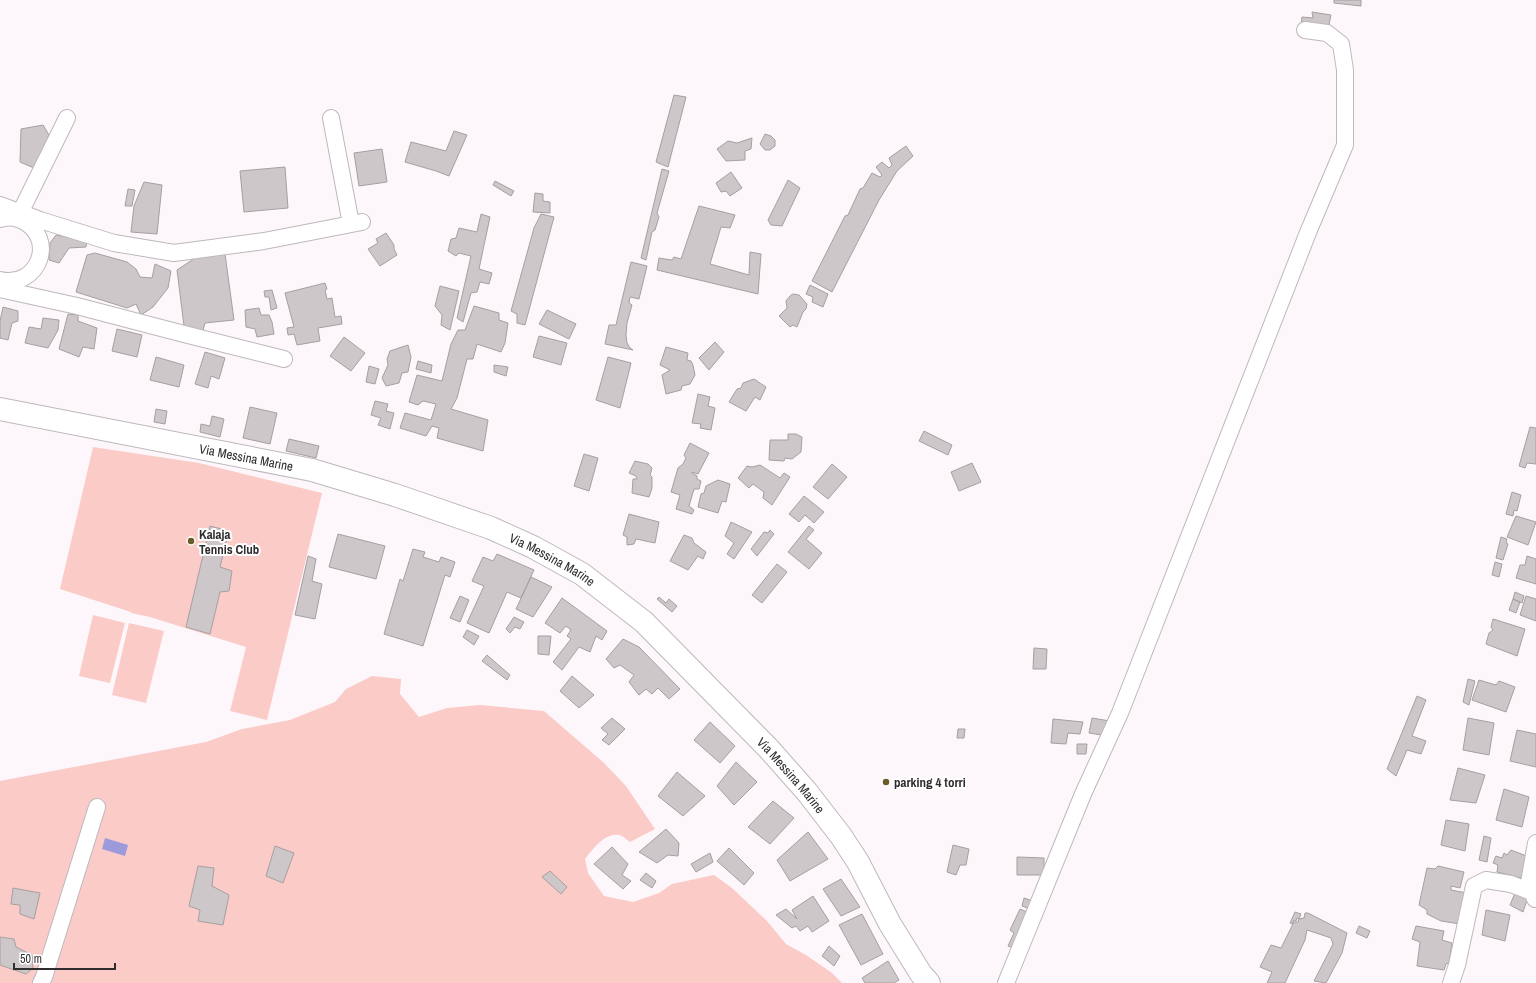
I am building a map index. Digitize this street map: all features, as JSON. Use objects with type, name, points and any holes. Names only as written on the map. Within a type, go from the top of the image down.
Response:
[{"type":"main road","name":"Via Messina Marine","points":[[0,409],[312,470],[395,495],[491,528],[533,547],[582,574],[644,622],[769,749],[807,792],[836,829],[858,862],[890,924],[922,980]]},
{"type":"street","points":[[1006,983],[1083,794],[1120,714],[1309,230],[1345,145],[1345,70],[1341,44],[1327,33],[1305,30]]},
{"type":"street","points":[[20,213],[67,118]]},
{"type":"street","points":[[0,209],[5,217],[17,218],[41,227],[114,243],[174,253],[264,242],[356,223],[331,118]]},
{"type":"street","points":[[0,209],[20,213],[41,227]]},
{"type":"street","points":[[0,280],[8,282],[18,280],[28,275],[37,266],[41,255],[41,227]]},
{"type":"street","points":[[27,295],[28,275]]},
{"type":"street","points":[[0,289],[77,306],[284,359]]},
{"type":"street","points":[[41,983],[97,808]]},
{"type":"street","points":[[1534,897],[1529,883],[1536,843]]},
{"type":"street","points":[[1451,983],[1474,886],[1486,880],[1511,884],[1534,897]]},
{"type":"shaded area","name":"Kalaja Tennis Club","points":[[93,447],[199,463],[322,493],[267,720],[230,711],[246,647],[150,617],[131,613],[60,589]]},
{"type":"shaded area","points":[[93,615],[125,623],[110,683],[79,676]]},
{"type":"shaded area","points":[[129,623],[164,631],[146,703],[112,695]]},
{"type":"shaded area","points":[[372,676],[401,679],[400,694],[419,717],[447,708],[480,705],[544,711],[604,763],[626,786],[655,829],[630,842],[622,836],[616,835],[606,838],[592,850],[585,859],[588,873],[604,896],[633,902],[659,893],[672,884],[714,875],[732,888],[767,921],[786,944],[806,955],[832,973],[842,983],[0,983],[0,781],[206,742],[242,729],[290,720],[335,702],[346,689]]},
{"type":"shaded area","points":[[105,838],[128,845],[125,856],[102,849]]},
{"type":"building","points":[[1334,0],[1361,0],[1361,6],[1334,3]]},
{"type":"building","points":[[1312,12],[1331,15],[1328,29],[1301,26],[1302,17],[1313,18]]},
{"type":"building","points":[[674,95],[686,97],[668,167],[656,162]]},
{"type":"building","points":[[43,125],[49,135],[34,168],[20,162],[21,129]]},
{"type":"building","points":[[454,131],[467,135],[449,176],[405,162],[411,142],[446,151]]},
{"type":"building","points":[[765,134],[771,136],[775,140],[775,146],[770,150],[765,150],[760,144]]},
{"type":"building","points":[[752,138],[751,149],[745,151],[745,160],[726,161],[717,149],[728,141],[737,143]]},
{"type":"building","points":[[906,146],[913,156],[897,171],[879,200],[832,292],[812,281],[845,216],[848,215],[860,189],[863,188],[872,173],[880,177],[882,175],[876,167],[882,162],[889,168],[892,165],[889,158]]},
{"type":"building","points":[[382,149],[387,182],[359,186],[354,153]]},
{"type":"building","points":[[285,167],[288,208],[244,212],[240,171]]},
{"type":"building","points":[[662,169],[669,171],[657,213],[659,217],[655,230],[652,232],[646,260],[641,258]]},
{"type":"building","points":[[731,172],[742,188],[730,196],[726,191],[721,192],[716,183]]},
{"type":"building","points":[[788,180],[800,188],[782,226],[771,225],[768,220]]},
{"type":"building","points":[[495,181],[514,191],[511,196],[493,185]]},
{"type":"building","points":[[144,182],[162,185],[157,234],[131,232],[134,206]]},
{"type":"building","points":[[128,189],[135,190],[132,206],[125,206]]},
{"type":"building","points":[[535,193],[543,194],[543,201],[550,202],[550,213],[533,212]]},
{"type":"building","points":[[699,206],[735,215],[730,228],[721,227],[710,264],[749,275],[750,252],[761,254],[758,294],[657,270],[659,258],[672,260],[674,257],[681,259]]},
{"type":"building","points":[[481,214],[490,217],[479,269],[492,273],[489,284],[480,282],[477,292],[471,293],[463,322],[457,318],[471,256],[459,253],[456,256],[448,251],[451,239],[456,238],[459,228],[477,232]]},
{"type":"building","points":[[541,214],[554,217],[525,325],[517,323],[517,314],[511,311],[534,228]]},
{"type":"building","points":[[386,233],[394,245],[397,255],[380,266],[368,249],[378,243],[376,239]]},
{"type":"building","points":[[56,235],[87,240],[86,247],[69,248],[59,263],[49,260],[50,243]]},
{"type":"building","points":[[95,253],[127,262],[136,269],[140,277],[152,278],[155,264],[171,271],[168,288],[153,307],[141,315],[136,304],[127,308],[76,292],[87,255]]},
{"type":"building","points":[[225,254],[234,320],[205,323],[202,334],[184,326],[177,270],[198,256]]},
{"type":"building","points":[[631,262],[647,266],[639,299],[630,297],[629,303],[632,305],[627,323],[626,335],[627,343],[633,350],[605,344],[609,325],[616,325]]},
{"type":"building","points":[[325,283],[327,289],[325,290],[327,299],[332,298],[335,317],[341,316],[342,324],[318,328],[320,341],[297,345],[294,334],[288,335],[287,328],[294,327],[285,293]]},
{"type":"building","points":[[810,285],[828,294],[823,307],[812,302],[813,297],[806,294]]},
{"type":"building","points":[[440,286],[459,291],[450,330],[441,325],[442,315],[435,306]]},
{"type":"building","points":[[272,290],[277,308],[271,310],[269,297],[265,297],[264,291]]},
{"type":"building","points":[[793,294],[799,295],[807,304],[797,327],[793,325],[790,327],[779,316],[787,308],[786,301]]},
{"type":"building","points":[[474,306],[499,313],[499,320],[508,323],[505,343],[501,352],[477,344],[473,359],[467,359],[457,398],[451,409],[488,420],[483,451],[437,438],[439,428],[432,426],[426,436],[400,428],[405,413],[431,420],[436,404],[423,401],[418,405],[409,402],[417,375],[442,381],[451,344],[458,330],[465,330]]},
{"type":"building","points":[[3,307],[18,311],[18,321],[12,323],[8,340],[0,338],[0,321]]},
{"type":"building","points":[[259,308],[261,315],[269,315],[274,334],[257,337],[255,329],[246,327],[245,310]]},
{"type":"building","points":[[547,310],[576,324],[569,339],[539,324]]},
{"type":"building","points":[[68,314],[78,315],[78,321],[97,328],[94,349],[83,347],[79,357],[59,349]]},
{"type":"building","points":[[43,318],[59,320],[58,330],[48,348],[25,343],[29,327],[41,329]]},
{"type":"building","points":[[117,329],[142,335],[137,357],[112,351]]},
{"type":"building","points":[[539,336],[567,343],[561,365],[533,357]]},
{"type":"building","points":[[344,337],[365,353],[351,371],[330,356]]},
{"type":"building","points":[[715,342],[724,352],[709,370],[699,358]]},
{"type":"building","points":[[408,345],[411,357],[408,372],[402,373],[399,383],[386,386],[382,378],[388,365],[387,359],[390,351]]},
{"type":"building","points":[[666,347],[688,353],[687,360],[691,361],[695,375],[690,384],[682,386],[681,390],[666,394],[662,375],[670,370],[660,365]]},
{"type":"building","points":[[205,352],[225,358],[219,379],[211,376],[208,388],[195,384]]},
{"type":"building","points":[[156,357],[184,365],[179,387],[150,380]]},
{"type":"building","points":[[608,357],[631,363],[620,408],[596,400]]},
{"type":"building","points":[[418,361],[432,365],[431,373],[416,369]]},
{"type":"building","points":[[494,365],[508,367],[506,376],[494,372]]},
{"type":"building","points":[[369,366],[379,369],[375,384],[366,382]]},
{"type":"building","points":[[754,379],[766,387],[760,400],[755,397],[746,411],[729,402],[737,389],[741,388],[743,383]]},
{"type":"building","points":[[698,394],[710,397],[708,406],[715,408],[711,430],[700,428],[701,424],[692,423]]},
{"type":"building","points":[[375,401],[388,404],[386,411],[394,413],[390,429],[378,425],[381,418],[371,415]]},
{"type":"building","points":[[250,407],[277,413],[270,444],[243,438]]},
{"type":"building","points":[[156,409],[167,411],[165,424],[154,422]]},
{"type":"building","points":[[212,416],[224,419],[220,437],[200,432],[201,424],[210,426]]},
{"type":"building","points":[[1530,427],[1536,428],[1536,464],[1527,463],[1525,468],[1519,466]]},
{"type":"building","points":[[924,431],[952,445],[948,455],[919,441]]},
{"type":"building","points":[[788,434],[796,434],[802,437],[801,452],[792,459],[785,458],[784,461],[769,460],[770,440],[788,440]]},
{"type":"building","points":[[289,439],[319,446],[316,458],[286,451]]},
{"type":"building","points":[[690,443],[709,453],[698,474],[692,472],[697,476],[697,479],[701,481],[699,489],[694,489],[689,506],[694,510],[692,514],[676,509],[680,495],[671,492],[678,468],[683,464],[686,458],[684,455]]},
{"type":"building","points":[[584,454],[598,458],[589,491],[574,486]]},
{"type":"building","points":[[635,461],[648,464],[652,468],[650,475],[652,477],[652,488],[649,497],[632,493],[633,479],[637,479],[636,476],[629,473]]},
{"type":"building","points":[[972,463],[981,482],[959,491],[951,472]]},
{"type":"building","points":[[832,464],[847,477],[828,499],[813,487]]},
{"type":"building","points":[[760,465],[780,478],[784,473],[790,477],[772,505],[763,498],[764,492],[753,484],[749,488],[738,478],[747,466],[752,467]]},
{"type":"building","points":[[718,480],[730,484],[726,502],[722,501],[718,513],[698,507],[701,494],[704,493],[706,486]]},
{"type":"building","points":[[1512,492],[1521,495],[1517,511],[1514,510],[1513,516],[1506,514]]},
{"type":"building","points":[[804,496],[824,512],[814,523],[805,515],[799,522],[789,514]]},
{"type":"building","points":[[629,514],[659,522],[655,543],[636,539],[634,544],[627,545],[627,537],[623,535]]},
{"type":"building","points":[[1516,516],[1536,522],[1528,545],[1507,537]]},
{"type":"building","points":[[731,522],[752,532],[734,559],[727,554],[734,543],[725,536]]},
{"type":"building","points":[[210,526],[229,531],[220,567],[232,571],[229,591],[220,592],[210,634],[186,627]]},
{"type":"building","points":[[809,526],[814,530],[806,539],[822,553],[809,569],[788,552]]},
{"type":"building","points":[[770,530],[774,534],[757,556],[751,549],[764,532],[768,533]]},
{"type":"building","points":[[338,534],[385,546],[376,579],[329,567]]},
{"type":"building","points":[[684,535],[692,538],[694,543],[706,552],[703,559],[698,556],[688,570],[670,561]]},
{"type":"building","points":[[1501,537],[1507,539],[1506,543],[1508,544],[1503,560],[1496,558]]},
{"type":"building","points":[[413,549],[425,552],[423,557],[439,562],[441,557],[455,562],[450,577],[445,575],[423,646],[384,634],[400,579],[403,581]]},
{"type":"building","points":[[497,554],[534,570],[521,598],[507,592],[489,633],[467,623],[484,586],[472,581],[483,557],[493,561]]},
{"type":"building","points":[[308,556],[316,559],[312,581],[322,584],[315,619],[295,615]]},
{"type":"building","points":[[1527,556],[1536,559],[1536,584],[1516,578],[1520,565],[1525,565]]},
{"type":"building","points":[[1495,562],[1502,564],[1499,577],[1492,575]]},
{"type":"building","points":[[777,564],[787,572],[762,603],[752,595]]},
{"type":"building","points":[[531,577],[552,587],[533,617],[516,609]]},
{"type":"building","points":[[1515,592],[1524,596],[1522,603],[1513,599]]},
{"type":"building","points":[[460,596],[469,600],[460,622],[450,618]]},
{"type":"building","points":[[1526,596],[1536,599],[1536,621],[1520,615]]},
{"type":"building","points":[[659,597],[666,603],[669,599],[677,606],[672,612],[657,599]]},
{"type":"building","points":[[562,598],[607,631],[602,640],[596,636],[590,652],[579,647],[562,670],[553,662],[571,639],[567,636],[571,630],[566,626],[560,633],[545,623]]},
{"type":"building","points":[[1513,599],[1520,602],[1516,613],[1509,610]]},
{"type":"building","points":[[514,617],[524,622],[520,629],[515,627],[510,633],[506,629]]},
{"type":"building","points":[[1493,619],[1525,629],[1517,656],[1486,644],[1489,633],[1493,630],[1491,627]]},
{"type":"building","points":[[467,630],[479,636],[474,645],[463,637]]},
{"type":"building","points":[[538,636],[551,636],[549,655],[538,654]]},
{"type":"building","points":[[623,639],[639,647],[680,689],[669,699],[658,688],[652,694],[646,689],[639,695],[629,682],[634,675],[620,665],[614,668],[606,659]]},
{"type":"building","points":[[1034,648],[1047,649],[1046,669],[1033,669]]},
{"type":"building","points":[[487,655],[510,675],[507,680],[482,661]]},
{"type":"building","points":[[572,676],[594,695],[579,708],[560,691]]},
{"type":"building","points":[[1468,679],[1475,681],[1469,705],[1463,702]]},
{"type":"building","points":[[1479,680],[1496,685],[1499,681],[1515,687],[1506,712],[1472,700]]},
{"type":"building","points":[[1417,696],[1426,700],[1412,736],[1426,741],[1421,754],[1407,750],[1396,776],[1387,769]]},
{"type":"building","points":[[612,718],[625,729],[609,745],[602,740],[608,734],[601,728]]},
{"type":"building","points":[[1092,718],[1110,721],[1108,736],[1089,733]]},
{"type":"building","points":[[1468,718],[1494,723],[1489,755],[1463,750]]},
{"type":"building","points":[[1053,719],[1083,722],[1080,734],[1068,733],[1066,744],[1051,743]]},
{"type":"building","points":[[710,722],[735,746],[720,763],[694,740]]},
{"type":"building","points":[[958,729],[965,729],[964,738],[957,738]]},
{"type":"building","points":[[1517,730],[1536,734],[1536,767],[1510,761]]},
{"type":"building","points":[[1077,744],[1087,744],[1086,754],[1077,754]]},
{"type":"building","points":[[736,762],[757,782],[734,805],[717,786]]},
{"type":"building","points":[[1458,768],[1485,775],[1476,803],[1450,800]]},
{"type":"building","points":[[677,772],[705,796],[683,816],[658,796]]},
{"type":"building","points":[[1504,789],[1529,797],[1522,827],[1496,820]]},
{"type":"building","points":[[773,801],[794,818],[770,844],[748,827]]},
{"type":"building","points":[[1446,820],[1469,824],[1465,851],[1441,845]]},
{"type":"building","points":[[666,829],[679,843],[678,856],[668,855],[657,863],[639,852]]},
{"type":"building","points":[[808,832],[828,859],[790,881],[777,860]]},
{"type":"building","points":[[1484,836],[1491,838],[1487,862],[1479,860]]},
{"type":"building","points":[[953,845],[969,849],[966,865],[960,865],[956,875],[947,872]]},
{"type":"building","points":[[275,846],[294,853],[283,883],[266,876]]},
{"type":"building","points":[[612,847],[628,864],[622,875],[631,881],[623,889],[594,864]]},
{"type":"building","points":[[729,848],[754,873],[744,885],[717,861]]},
{"type":"building","points":[[1511,850],[1529,857],[1521,878],[1497,872],[1498,865],[1493,863],[1496,856],[1502,858],[1504,853],[1507,855]]},
{"type":"building","points":[[710,853],[713,862],[696,872],[691,864]]},
{"type":"building","points":[[1017,857],[1044,858],[1044,875],[1017,875]]},
{"type":"building","points":[[198,866],[214,868],[212,886],[229,895],[223,925],[198,921],[200,910],[189,906]]},
{"type":"building","points":[[1438,866],[1464,872],[1460,888],[1451,886],[1451,890],[1467,893],[1460,924],[1441,921],[1427,914],[1427,910],[1419,905],[1427,868],[1435,869]]},
{"type":"building","points":[[550,871],[567,887],[561,894],[542,877]]},
{"type":"building","points":[[646,873],[656,881],[652,888],[640,880]]},
{"type":"building","points":[[841,879],[860,907],[841,916],[823,889]]},
{"type":"building","points":[[13,888],[40,893],[34,919],[20,914],[20,905],[11,904]]},
{"type":"building","points":[[1515,893],[1528,897],[1523,912],[1510,905]]},
{"type":"building","points":[[813,896],[829,921],[812,932],[808,926],[800,931],[796,926],[792,928],[776,915],[786,909],[797,919],[792,910]]},
{"type":"building","points":[[1024,898],[1033,901],[1030,909],[1022,906]]},
{"type":"building","points":[[1020,909],[1032,914],[1018,949],[1008,946],[1014,933],[1010,930]]},
{"type":"building","points":[[1486,910],[1510,915],[1505,941],[1482,935]]},
{"type":"building","points":[[1295,912],[1301,914],[1299,919],[1297,918],[1296,921],[1294,920],[1292,924],[1290,923]]},
{"type":"building","points":[[1305,913],[1308,913],[1347,933],[1342,953],[1326,983],[1314,981],[1333,944],[1331,938],[1307,930],[1305,940],[1285,983],[1267,983],[1272,972],[1260,967],[1271,945],[1281,948],[1294,922],[1298,922],[1299,919],[1304,918]]},
{"type":"building","points":[[862,914],[883,954],[861,965],[839,925]]},
{"type":"building","points":[[1359,926],[1370,931],[1367,938],[1356,933]]},
{"type":"building","points":[[1416,926],[1444,931],[1442,940],[1452,943],[1449,963],[1446,964],[1444,970],[1417,966],[1420,942],[1412,939]]},
{"type":"building","points":[[0,937],[14,939],[16,947],[32,955],[33,968],[26,974],[0,965]]},
{"type":"building","points":[[829,946],[840,956],[834,966],[822,956]]},
{"type":"building","points":[[888,961],[899,980],[894,983],[865,983],[862,978]]},
{"type":"place","name":"Kalaja Tennis Club","points":[[191,541]]},
{"type":"place","name":"parking 4 torri","points":[[886,782]]}]
